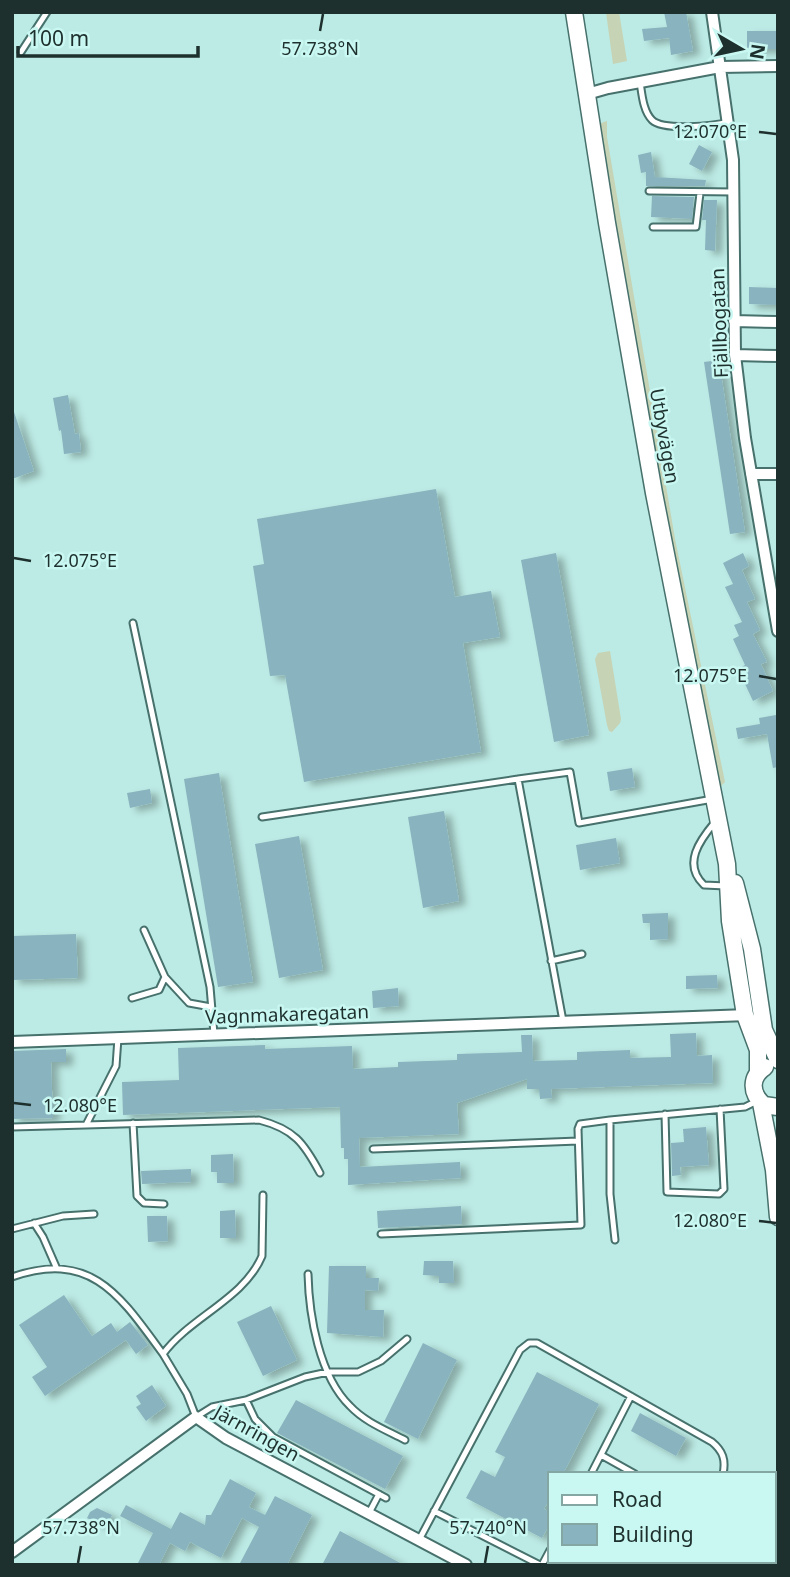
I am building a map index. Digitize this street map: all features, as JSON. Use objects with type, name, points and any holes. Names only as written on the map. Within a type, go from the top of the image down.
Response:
[{"type":"street","name":"Utbyvägen","points":[[574,12],[653,493],[732,885],[730,921],[753,1014],[758,1050],[754,1093],[760,1102],[774,1170],[778,1217]]},
{"type":"street","name":"Fjällbogatan","points":[[712,12],[729,122],[734,192],[734,355],[778,631]]},
{"type":"street","points":[[587,94],[720,67],[778,66]]},
{"type":"street","points":[[734,321],[778,322]]},
{"type":"street","points":[[734,355],[778,356]]},
{"type":"street","points":[[751,474],[778,474]]},
{"type":"street","name":"Utbyvägen","points":[[753,1014],[764,1030],[778,1062],[758,1072]]},
{"type":"street","name":"Vagnmakaregatan","points":[[12,1042],[753,1014]]},
{"type":"street","points":[[760,1102],[778,1107]]},
{"type":"street","name":"Utbyvägen","points":[[774,1170],[778,1127]]},
{"type":"street","name":"Järnringen","points":[[12,1552],[196,1417],[226,1438],[466,1565]]},
{"type":"lane","points":[[21,52],[47,12]]},
{"type":"lane","points":[[640,82],[651,119],[661,126],[707,127],[729,122]]},
{"type":"lane","points":[[649,191],[734,192]]},
{"type":"lane","points":[[653,227],[696,227],[700,193]]},
{"type":"lane","points":[[133,623],[210,987],[214,1034]]},
{"type":"lane","points":[[262,817],[569,772],[579,822],[713,799]]},
{"type":"lane","points":[[518,779],[563,1022]]},
{"type":"lane","points":[[717,820],[699,842],[694,866],[696,875],[705,885],[732,885]]},
{"type":"lane","points":[[145,930],[165,977],[188,1003],[211,1007]]},
{"type":"lane","points":[[551,961],[582,954]]},
{"type":"lane","points":[[132,998],[159,990],[165,977]]},
{"type":"lane","points":[[86,1125],[116,1066],[118,1037]]},
{"type":"lane","points":[[381,1234],[581,1225],[578,1141],[580,1124],[745,1107],[760,1102]]},
{"type":"lane","points":[[664,1114],[667,1192],[719,1194],[724,1189],[720,1109]]},
{"type":"lane","points":[[12,1127],[231,1119],[259,1121],[274,1124],[299,1139],[309,1150],[320,1174]]},
{"type":"lane","points":[[610,1119],[610,1194],[615,1240]]},
{"type":"lane","points":[[133,1123],[137,1196],[144,1203],[164,1204]]},
{"type":"lane","points":[[373,1149],[578,1141]]},
{"type":"lane","points":[[163,1354],[172,1341],[244,1282],[259,1265],[262,1256],[263,1195]]},
{"type":"lane","points":[[12,1229],[62,1216],[94,1214]]},
{"type":"lane","points":[[34,1223],[57,1269]]},
{"type":"lane","points":[[12,1277],[57,1269],[77,1271],[109,1289],[123,1301],[163,1354],[187,1394],[196,1417],[212,1406],[246,1400],[305,1377],[328,1372],[358,1372],[370,1367],[407,1339]]},
{"type":"lane","points":[[308,1274],[309,1302],[328,1372],[341,1397],[369,1422],[405,1440]]},
{"type":"lane","points":[[419,1539],[524,1345],[537,1343],[712,1442],[721,1449],[724,1458],[723,1472]]},
{"type":"lane","points":[[592,1472],[631,1396]]},
{"type":"lane","points":[[246,1400],[255,1419],[272,1437],[386,1498]]},
{"type":"lane","points":[[601,1455],[631,1472]]},
{"type":"lane","points":[[369,1513],[379,1494]]},
{"type":"lane","points":[[434,1511],[541,1565]]},
{"type":"green space","points":[[606,12],[619,12],[627,61],[613,64]]},
{"type":"green space","points":[[607,121],[607,137],[675,539],[725,782],[721,786],[639,375],[601,127],[601,123]]},
{"type":"green space","points":[[610,651],[621,719],[612,732],[607,725],[595,659],[598,653]]},
{"type":"building","points":[[664,12],[686,12],[693,51],[671,55],[669,38],[644,41],[642,29],[667,27]]},
{"type":"building","points":[[747,31],[778,31],[778,49],[747,49]]},
{"type":"building","points":[[699,145],[712,152],[702,171],[689,164]]},
{"type":"building","points":[[651,152],[655,177],[706,180],[705,186],[646,186],[646,172],[641,173],[638,155]]},
{"type":"building","points":[[652,196],[694,197],[692,219],[651,217]]},
{"type":"building","points":[[704,200],[717,200],[715,251],[705,250],[706,220],[702,220]]},
{"type":"building","points":[[749,287],[778,288],[778,305],[749,304]]},
{"type":"building","points":[[719,360],[745,532],[730,534],[704,362]]},
{"type":"building","points":[[68,395],[75,434],[79,433],[81,452],[64,454],[53,398]]},
{"type":"building","points":[[14,412],[34,471],[12,479],[12,413]]},
{"type":"building","points":[[436,489],[455,597],[491,591],[500,637],[463,643],[481,752],[304,782],[285,675],[270,676],[253,566],[264,564],[257,519]]},
{"type":"building","points":[[556,553],[589,735],[554,742],[521,560]]},
{"type":"building","points":[[743,553],[749,566],[742,570],[755,599],[747,602],[760,630],[753,634],[767,662],[761,664],[773,691],[753,701],[738,669],[745,665],[733,639],[739,636],[734,625],[742,622],[725,587],[733,584],[723,563]]},
{"type":"building","points":[[776,715],[778,767],[773,768],[767,734],[738,739],[736,728],[760,724],[759,718]]},
{"type":"building","points":[[632,768],[635,787],[610,791],[607,772]]},
{"type":"building","points":[[219,773],[253,982],[218,987],[184,779]]},
{"type":"building","points":[[150,789],[152,803],[130,808],[127,793]]},
{"type":"building","points":[[444,811],[459,901],[423,908],[408,817]]},
{"type":"building","points":[[299,836],[323,970],[279,978],[255,844]]},
{"type":"building","points":[[616,838],[620,863],[580,870],[576,845]]},
{"type":"building","points":[[668,913],[668,939],[650,940],[650,923],[643,923],[642,914]]},
{"type":"building","points":[[76,934],[78,978],[12,980],[12,936]]},
{"type":"building","points":[[717,975],[718,988],[686,989],[686,976]]},
{"type":"building","points":[[398,988],[399,1006],[373,1008],[372,991]]},
{"type":"building","points":[[696,1033],[697,1056],[712,1055],[713,1083],[551,1089],[552,1098],[540,1099],[539,1089],[527,1089],[527,1079],[457,1103],[459,1134],[359,1138],[360,1167],[460,1162],[461,1178],[348,1185],[348,1159],[344,1159],[344,1148],[341,1148],[340,1107],[123,1115],[122,1082],[179,1080],[178,1048],[352,1046],[353,1069],[398,1067],[398,1062],[457,1060],[457,1054],[522,1052],[521,1035],[532,1035],[533,1061],[577,1060],[577,1052],[630,1050],[630,1058],[671,1057],[670,1034]]},
{"type":"building","points":[[66,1049],[66,1062],[51,1062],[53,1118],[12,1119],[12,1051]]},
{"type":"building","points":[[706,1127],[709,1165],[680,1167],[681,1175],[672,1176],[671,1143],[684,1142],[683,1129]]},
{"type":"building","points":[[233,1154],[234,1183],[217,1183],[217,1172],[211,1172],[211,1155]]},
{"type":"building","points":[[191,1169],[191,1182],[142,1184],[141,1171]]},
{"type":"building","points":[[461,1206],[462,1224],[378,1228],[377,1211]]},
{"type":"building","points":[[235,1210],[236,1238],[220,1238],[220,1211]]},
{"type":"building","points":[[147,1216],[167,1216],[168,1241],[148,1242]]},
{"type":"building","points":[[424,1261],[453,1261],[454,1283],[439,1283],[439,1276],[423,1275]]},
{"type":"building","points":[[329,1266],[366,1266],[366,1278],[379,1278],[378,1291],[365,1290],[365,1310],[384,1310],[383,1337],[327,1333]]},
{"type":"building","points":[[64,1295],[92,1336],[111,1323],[117,1332],[130,1322],[148,1345],[136,1354],[126,1340],[45,1396],[32,1377],[47,1367],[19,1325]]},
{"type":"building","points":[[271,1306],[297,1360],[263,1376],[237,1322]]},
{"type":"building","points":[[423,1343],[457,1360],[418,1439],[384,1422]]},
{"type":"building","points":[[537,1372],[599,1404],[564,1472],[548,1472],[548,1502],[544,1509],[548,1511],[548,1527],[542,1538],[466,1498],[481,1470],[495,1477],[505,1457],[495,1452]]},
{"type":"building","points":[[152,1385],[166,1406],[146,1421],[136,1407],[141,1404],[136,1396]]},
{"type":"building","points":[[296,1400],[403,1456],[385,1489],[277,1433]]},
{"type":"building","points":[[640,1413],[686,1438],[676,1456],[631,1431]]},
{"type":"building","points":[[230,1479],[256,1493],[249,1507],[265,1515],[275,1496],[312,1515],[287,1565],[239,1565],[259,1527],[242,1518],[221,1558],[190,1542],[185,1551],[170,1543],[159,1565],[137,1565],[153,1533],[120,1516],[126,1505],[171,1529],[180,1512],[205,1525],[206,1515],[211,1515]]},
{"type":"building","points":[[97,1508],[112,1515],[106,1527],[87,1518],[90,1512]]},
{"type":"building","points":[[340,1531],[404,1565],[322,1565]]}]
